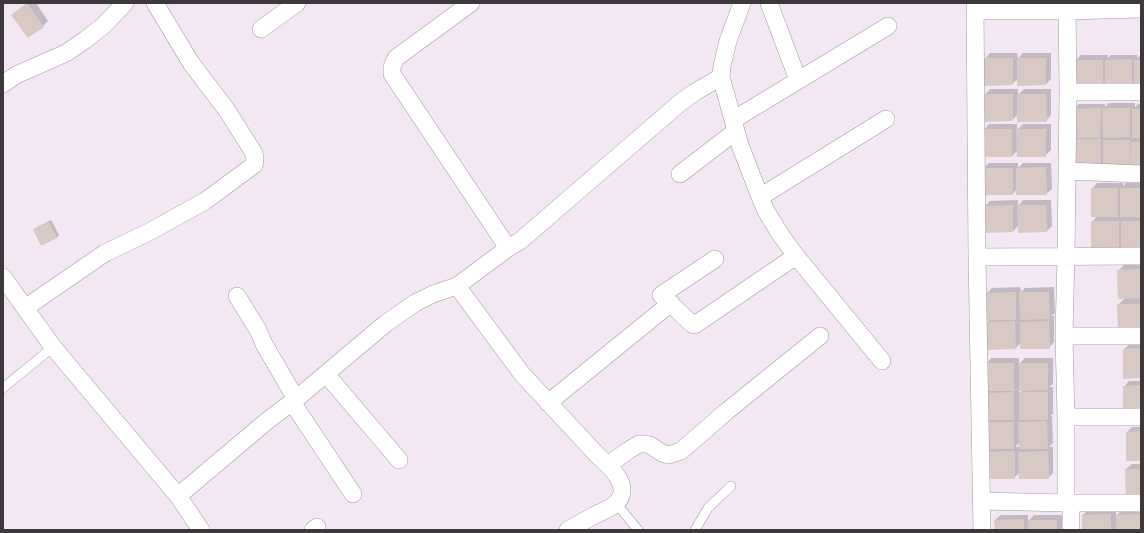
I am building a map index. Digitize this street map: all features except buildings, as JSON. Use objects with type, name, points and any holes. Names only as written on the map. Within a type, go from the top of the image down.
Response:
[{"type":"street","points":[[3,84],[16,74],[66,53],[103,26],[125,3]]},
{"type":"street","points":[[25,308],[105,254],[205,201],[254,165],[254,153],[226,109],[191,63],[155,3]]},
{"type":"street","points":[[261,29],[297,3]]},
{"type":"street","points":[[471,3],[396,58],[392,67],[392,74],[508,248]]},
{"type":"street","points":[[742,3],[728,41],[721,77],[734,125],[760,197],[766,211],[780,234],[796,256],[882,360]]},
{"type":"street","points":[[769,3],[798,80]]},
{"type":"street","points":[[982,530],[977,256],[975,7],[1141,9]]},
{"type":"street","points":[[1067,7],[1068,92],[1064,336],[1068,503],[1071,530]]},
{"type":"street","points":[[680,174],[734,125],[798,80],[888,26]]},
{"type":"street","points":[[178,496],[385,324],[415,303],[433,294],[457,286],[508,248],[520,241],[681,102],[721,77]]},
{"type":"street","points":[[1068,92],[1141,92]]},
{"type":"street","points":[[760,197],[886,119]]},
{"type":"street","points":[[1067,171],[1141,174]]},
{"type":"street","points":[[715,259],[662,294],[689,322],[694,325],[796,256]]},
{"type":"street","points":[[977,256],[1141,256]]},
{"type":"street","points":[[3,277],[53,347],[178,496],[201,530]]},
{"type":"street","points":[[457,286],[522,374],[608,465],[621,481],[622,492],[616,503],[568,530]]},
{"type":"street","points":[[236,296],[258,330],[294,400],[354,494]]},
{"type":"street","points":[[548,403],[671,303]]},
{"type":"street","points":[[608,465],[639,444],[650,445],[662,453],[669,455],[681,452],[727,411],[820,336]]},
{"type":"street","points":[[1064,336],[1141,336]]},
{"type":"street","points":[[326,374],[399,460]]},
{"type":"street","points":[[1066,417],[1141,417]]},
{"type":"street","points":[[982,501],[1141,503]]},
{"type":"lane","points":[[3,388],[53,347]]},
{"type":"lane","points":[[695,530],[708,508],[731,486]]},
{"type":"lane","points":[[616,503],[638,530]]}]
